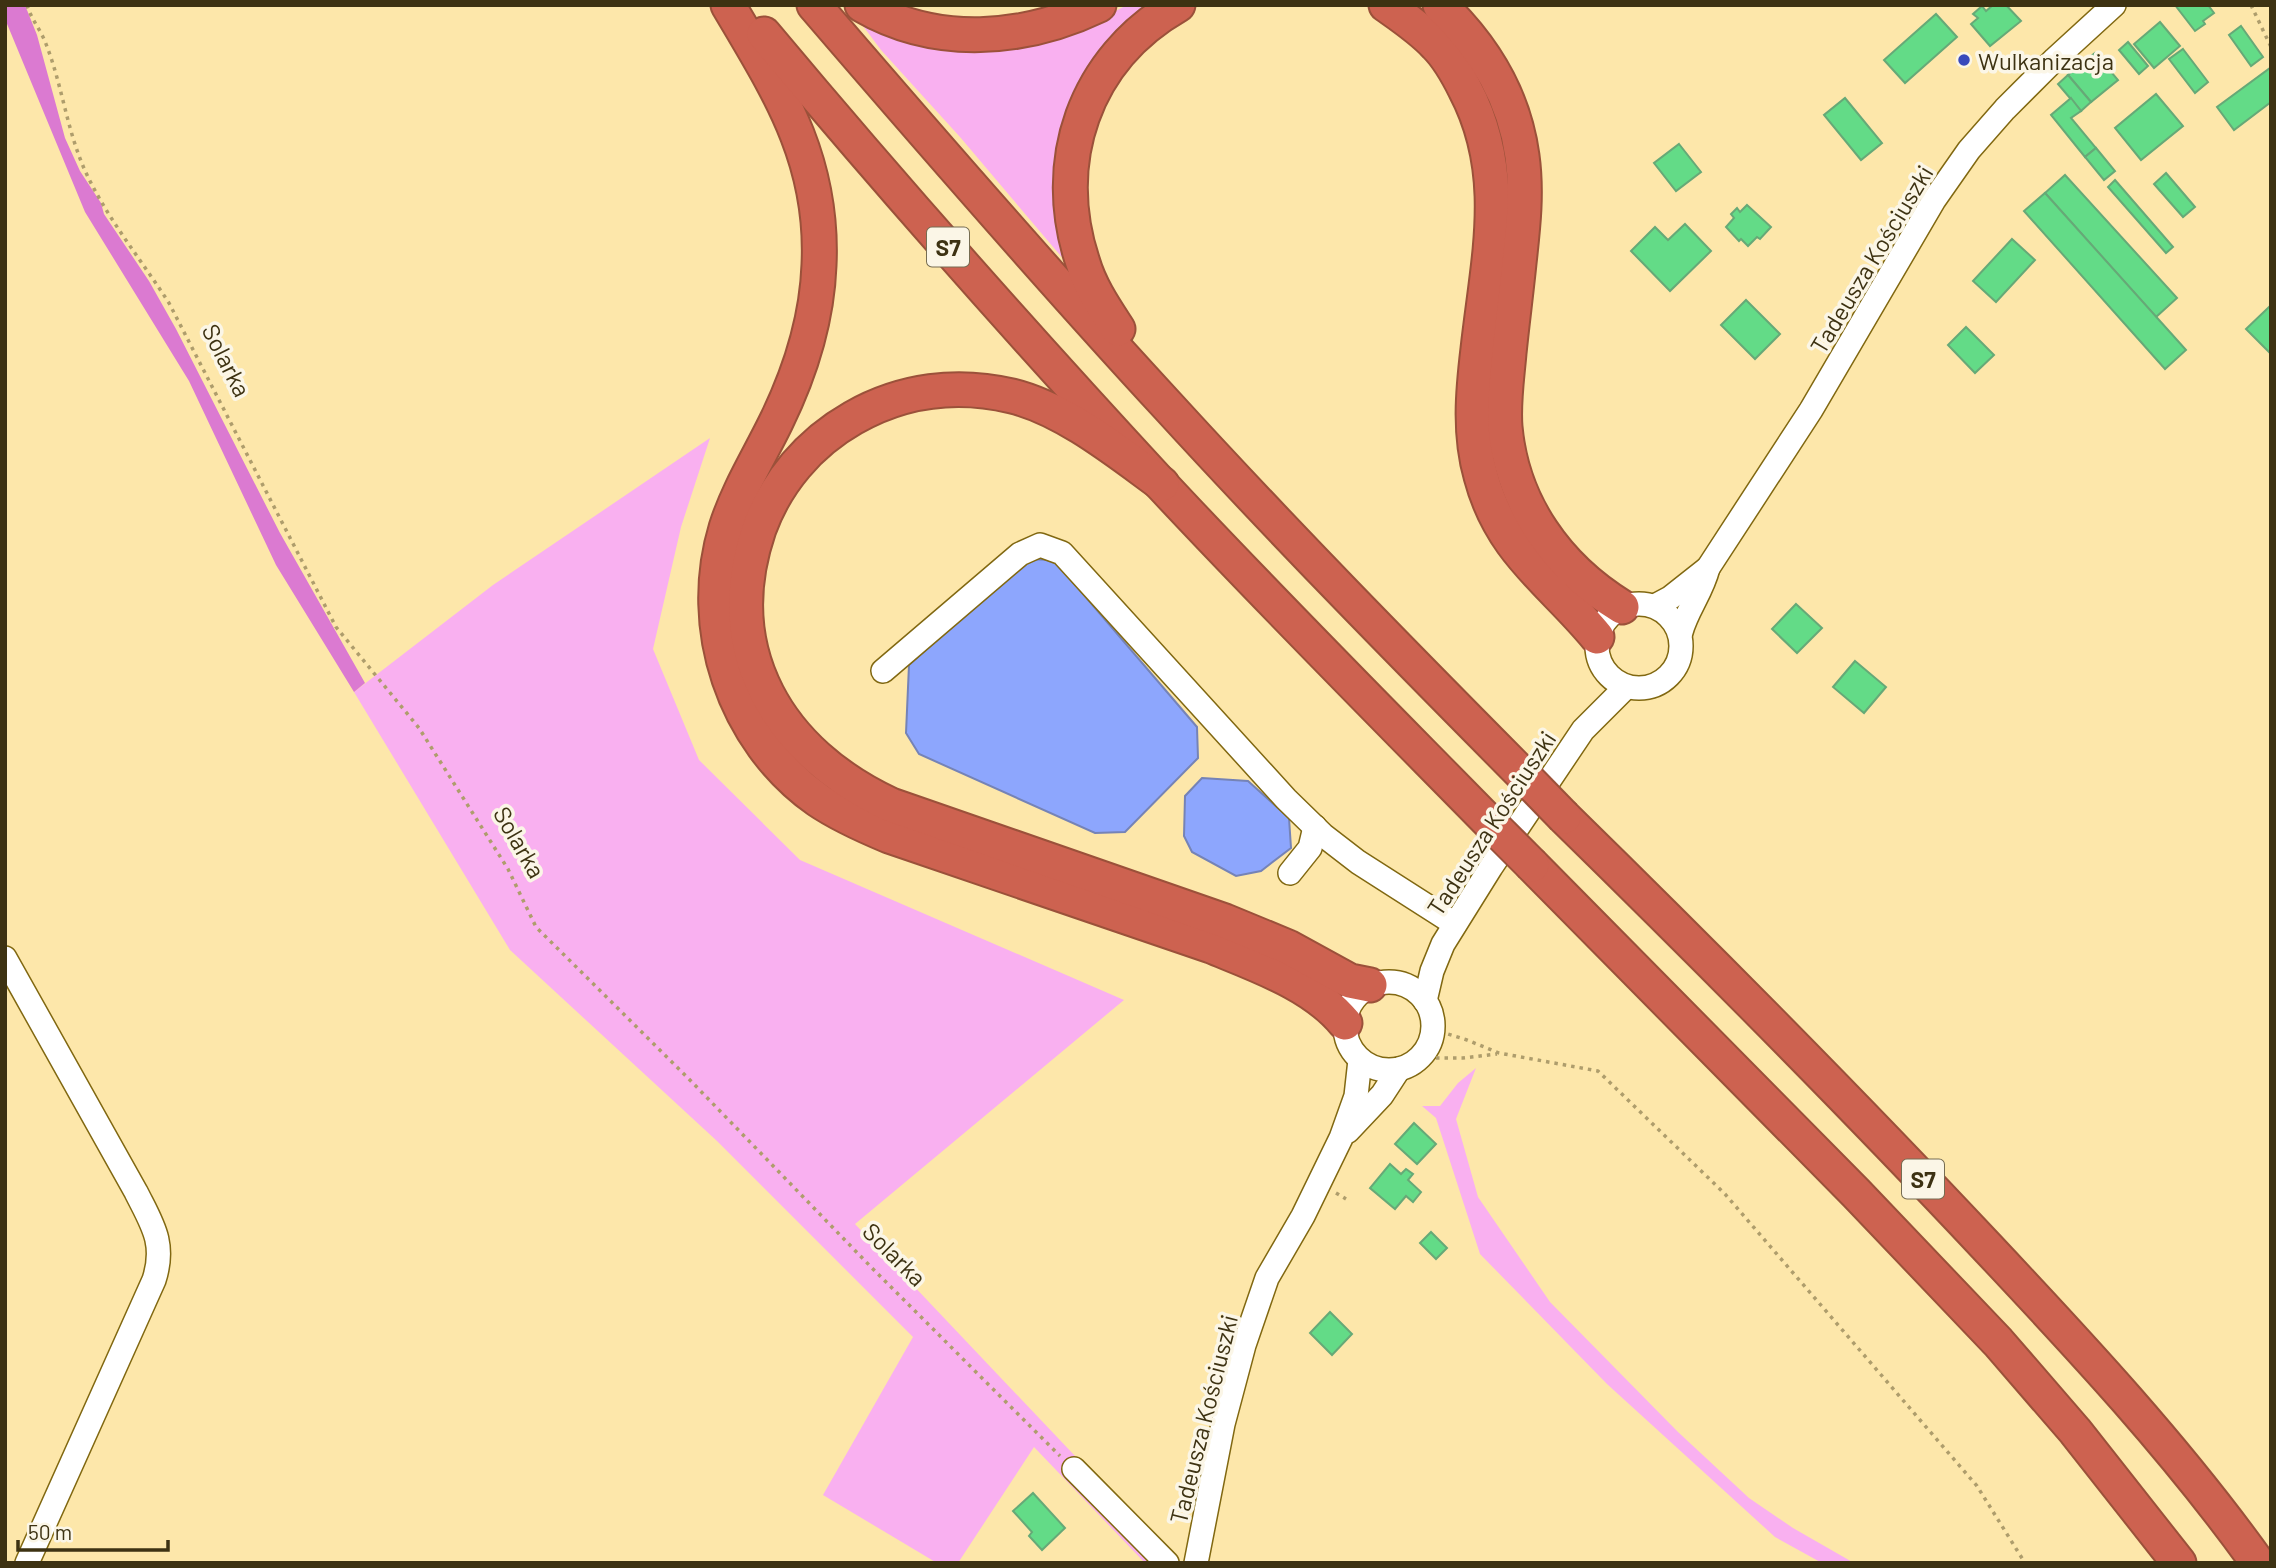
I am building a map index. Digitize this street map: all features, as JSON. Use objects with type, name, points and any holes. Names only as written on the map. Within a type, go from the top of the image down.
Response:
[{"type":"highway","points":[[728,5],[790,114],[813,184],[820,237],[817,289],[809,336],[785,402],[734,506],[721,549],[717,574],[716,621],[720,647],[734,693],[756,736],[802,788],[857,822],[889,836],[1211,946],[1279,975],[1312,994],[1336,1012],[1345,1023]]},
{"type":"highway","name":"S7","points":[[739,5],[947,247],[1162,484],[1383,715],[1856,1193],[1998,1342],[2075,1432],[2179,1563]]},
{"type":"highway","name":"S7","points":[[814,5],[1026,250],[1297,543],[1525,778],[1902,1157],[2081,1348],[2183,1467],[2258,1563]]},
{"type":"highway","points":[[862,5],[909,26],[978,36],[1046,26],[1099,5]]},
{"type":"highway","points":[[1168,406],[1094,290],[1074,235],[1069,194],[1071,156],[1078,127],[1094,87],[1130,40],[1159,16],[1178,5]]},
{"type":"highway","points":[[1386,5],[1437,45],[1457,72],[1474,106],[1490,157],[1493,207],[1473,387],[1475,449],[1481,477],[1493,510],[1509,539],[1531,568],[1597,637]]},
{"type":"highway","points":[[1440,5],[1476,44],[1494,72],[1515,124],[1522,156],[1524,212],[1505,393],[1505,425],[1515,478],[1527,507],[1548,541],[1586,579],[1622,607]]},
{"type":"highway","points":[[1162,484],[1063,418],[1037,404],[1014,397],[985,390],[932,390],[886,401],[845,423],[808,451],[783,480],[762,522],[748,572],[746,596],[749,637],[761,680],[778,713],[803,745],[836,774],[870,795],[904,810],[1225,920],[1288,947],[1350,981],[1384,983]]},
{"type":"street","name":"Tadeusza Kościuszki","points":[[1681,632],[1685,617],[1700,594],[1708,568],[1811,410],[1934,200],[1969,150],[2005,109],[2114,5]]},
{"type":"street","points":[[883,671],[1020,554],[1040,545],[1062,553],[1286,799],[1315,827],[1358,862],[1455,924]]},
{"type":"street","name":"Tadeusza Kościuszki","points":[[1656,606],[1708,568]]},
{"type":"street","points":[[1633,604],[1656,606],[1667,614],[1681,632],[1681,656],[1670,676],[1650,687],[1617,681],[1598,657],[1597,637],[1604,623],[1622,607],[1633,604]]},
{"type":"street","name":"Tadeusza Kościuszki","points":[[1425,1001],[1432,971],[1455,924],[1617,681]]},
{"type":"street","points":[[1290,873],[1310,848],[1315,827]]},
{"type":"street","name":"Tadeusza Kościuszki","points":[[1384,983],[1407,977],[1443,944]]},
{"type":"street","points":[[5,958],[136,1192],[154,1229],[160,1251],[154,1280],[27,1563]]},
{"type":"street","points":[[1384,983],[1413,989],[1425,1001],[1430,1012],[1432,1029],[1427,1047],[1409,1063],[1386,1070],[1373,1068],[1360,1060],[1350,1043],[1345,1023],[1350,1006],[1358,994],[1384,983]]},
{"type":"street","name":"Tadeusza Kościuszki","points":[[1196,1563],[1223,1424],[1244,1345],[1268,1279],[1303,1216],[1341,1138],[1356,1096],[1360,1060]]},
{"type":"street","name":"Tadeusza Kościuszki","points":[[1341,1138],[1409,1063]]},
{"type":"street","points":[[1074,1469],[1167,1563]]},
{"type":"path","name":"Solarka","points":[[27,5],[46,43],[72,137],[88,177],[115,225],[169,303],[336,627],[419,728],[508,869],[536,927],[688,1078],[881,1278],[1074,1469]]},
{"type":"path","points":[[2251,5],[2271,47]]},
{"type":"path","points":[[1432,1029],[1499,1053],[1598,1071],[1734,1204],[1977,1486],[2025,1563]]},
{"type":"path","points":[[1409,1063],[1499,1053]]},
{"type":"shaded area","points":[[5,5],[25,5],[37,35],[65,138],[80,171],[176,329],[280,533],[365,683],[354,692],[276,565],[189,381],[85,212],[5,19]]},
{"type":"shaded area","points":[[1127,5],[1151,5],[1055,177],[1056,219],[1065,261],[960,137],[881,50],[860,22],[1083,28]]},
{"type":"shaded area","points":[[710,438],[681,527],[653,649],[699,760],[800,860],[1124,1000],[855,1224],[1167,1553],[1166,1563],[1145,1563],[1034,1447],[958,1563],[937,1563],[823,1495],[913,1337],[717,1141],[510,950],[354,692],[493,585]]},
{"type":"shaded area","points":[[1476,1068],[1456,1119],[1478,1197],[1550,1302],[1678,1432],[1749,1498],[1793,1528],[1854,1563],[1822,1563],[1775,1537],[1607,1384],[1480,1254],[1436,1118],[1422,1106],[1440,1106],[1458,1083]]},
{"type":"water","points":[[1025,559],[1054,560],[1197,727],[1198,758],[1125,832],[1095,833],[919,754],[906,733],[909,665]]},
{"type":"water","points":[[1202,778],[1248,781],[1289,818],[1291,848],[1261,871],[1236,876],[1192,852],[1184,836],[1185,796]]},
{"type":"building","points":[[1993,5],[2006,5],[2021,21],[1990,46],[1971,24],[1978,18],[1973,14],[1982,6],[1986,11]]},
{"type":"building","points":[[2175,5],[2208,5],[2214,13],[2195,31]]},
{"type":"building","points":[[1936,14],[1957,37],[1905,83],[1884,60]]},
{"type":"building","points":[[2160,22],[2180,46],[2154,68],[2134,44]]},
{"type":"building","points":[[2241,26],[2263,57],[2251,66],[2229,35]]},
{"type":"building","points":[[2128,42],[2148,66],[2139,74],[2119,50]]},
{"type":"building","points":[[2183,49],[2208,82],[2195,93],[2169,59]]},
{"type":"building","points":[[2095,53],[2118,80],[2091,102],[2068,75]]},
{"type":"building","points":[[2270,68],[2271,102],[2234,130],[2217,107]]},
{"type":"building","points":[[2068,75],[2091,102],[2081,111],[2058,84]]},
{"type":"building","points":[[2156,94],[2183,126],[2141,160],[2115,128]]},
{"type":"building","points":[[1845,98],[1882,143],[1861,160],[1824,115]]},
{"type":"building","points":[[2071,98],[2081,111],[2071,118],[2096,148],[2085,157],[2051,115]]},
{"type":"building","points":[[1679,144],[1701,172],[1676,191],[1654,163]]},
{"type":"building","points":[[2096,148],[2115,171],[2104,180],[2085,157]]},
{"type":"building","points":[[2166,173],[2195,207],[2183,217],[2154,184]]},
{"type":"building","points":[[2065,175],[2177,298],[2156,317],[2045,193]]},
{"type":"building","points":[[2115,180],[2173,247],[2166,253],[2108,187]]},
{"type":"building","points":[[2045,193],[2186,350],[2165,369],[2024,211]]},
{"type":"building","points":[[1747,205],[1771,227],[1760,239],[1757,237],[1748,246],[1726,227],[1734,218],[1731,214],[1737,208],[1740,212]]},
{"type":"building","points":[[1685,224],[1711,251],[1670,291],[1631,251],[1655,227],[1668,240]]},
{"type":"building","points":[[2012,239],[2035,260],[1996,302],[1973,281]]},
{"type":"building","points":[[1746,300],[1780,334],[1755,359],[1721,325]]},
{"type":"building","points":[[2271,305],[2271,354],[2246,329]]},
{"type":"building","points":[[1966,327],[1994,355],[1975,373],[1948,345]]},
{"type":"building","points":[[1796,604],[1822,628],[1797,653],[1772,629]]},
{"type":"building","points":[[1855,661],[1886,687],[1864,713],[1833,687]]},
{"type":"building","points":[[1414,1123],[1436,1144],[1417,1164],[1395,1144]]},
{"type":"building","points":[[1390,1164],[1401,1174],[1406,1169],[1413,1174],[1408,1180],[1421,1192],[1413,1202],[1406,1196],[1395,1209],[1370,1188]]},
{"type":"building","points":[[1431,1232],[1447,1248],[1436,1259],[1420,1243]]},
{"type":"building","points":[[1330,1312],[1352,1334],[1332,1355],[1310,1333]]},
{"type":"building","points":[[1033,1493],[1065,1528],[1042,1550],[1029,1536],[1032,1532],[1013,1511]]},
{"type":"place","name":"Wulkanizacja","points":[[1964,60]]}]
